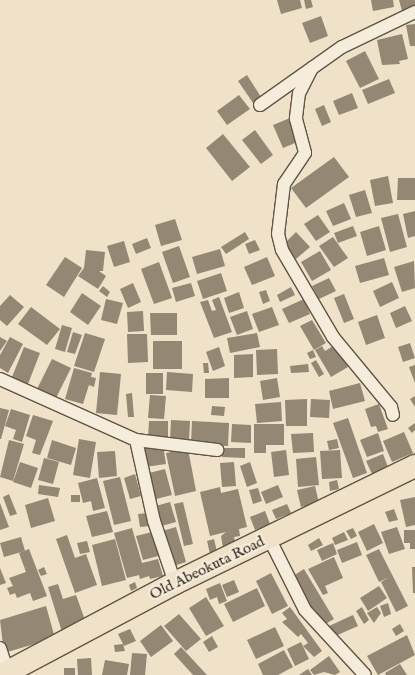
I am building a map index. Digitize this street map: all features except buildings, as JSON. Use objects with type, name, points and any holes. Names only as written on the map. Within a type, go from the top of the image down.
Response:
[{"type":"highway","name":"Old Abeokuta Road","points":[[5,673],[175,584],[415,466]]},
{"type":"street","points":[[260,104],[342,47],[415,12]]},
{"type":"street","points":[[312,68],[299,93],[296,119],[305,153],[284,184],[278,234],[282,250],[333,337],[352,363],[391,406],[394,415]]},
{"type":"street","points":[[0,379],[136,440],[217,450]]},
{"type":"street","points":[[136,440],[154,520],[175,584]]},
{"type":"street","points":[[269,538],[305,610],[365,675]]},
{"type":"street","points":[[0,648],[5,673]]}]
